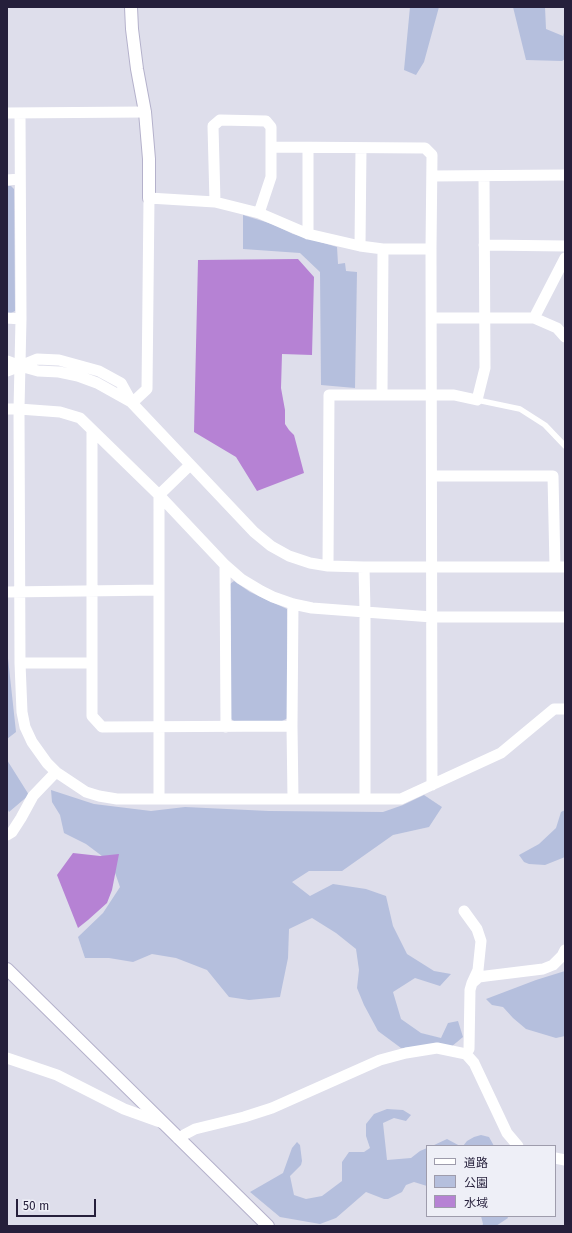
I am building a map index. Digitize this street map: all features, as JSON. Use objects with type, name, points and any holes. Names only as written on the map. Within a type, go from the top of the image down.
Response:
[{"type":"street","points":[[131,7],[137,69],[145,112],[149,160],[147,389],[132,403]]},
{"type":"street","points":[[7,113],[145,112]]},
{"type":"street","points":[[20,113],[21,318],[19,409],[20,663],[22,712],[32,742],[47,763],[56,772],[86,792],[117,799],[401,799],[501,752],[554,709],[565,709]]},
{"type":"street","points":[[215,202],[213,126],[220,120],[266,121],[271,127],[271,177],[259,213]]},
{"type":"street","points":[[271,147],[425,148],[432,155],[432,785]]},
{"type":"street","points":[[308,148],[308,234]]},
{"type":"street","points":[[360,246],[362,148]]},
{"type":"street","points":[[432,176],[565,175]]},
{"type":"street","points":[[328,566],[329,395],[454,395],[477,400],[485,368],[484,176]]},
{"type":"street","points":[[7,180],[20,179]]},
{"type":"street","points":[[149,198],[215,202],[259,213],[308,234],[360,246],[383,249],[432,249]]},
{"type":"street","points":[[484,245],[565,246]]},
{"type":"street","points":[[382,395],[383,249]]},
{"type":"street","points":[[534,318],[565,258]]},
{"type":"street","points":[[7,318],[21,318]]},
{"type":"street","points":[[432,318],[534,318],[557,328],[565,337]]},
{"type":"street","points":[[7,371],[37,359],[59,360],[99,371],[121,384],[132,403],[254,532],[271,546],[289,556],[310,563],[328,566],[364,568],[560,567],[553,476],[432,476]]},
{"type":"street","points":[[7,361],[20,366]]},
{"type":"street","points":[[7,409],[60,412],[80,418],[159,495],[225,565],[241,579],[261,592],[293,604],[312,608],[432,617],[565,617]]},
{"type":"street","points":[[92,430],[92,716],[102,727],[292,726]]},
{"type":"street","points":[[158,798],[159,495],[190,465]]},
{"type":"street","points":[[225,565],[226,727]]},
{"type":"street","points":[[364,568],[365,798]]},
{"type":"street","points":[[7,592],[159,590]]},
{"type":"street","points":[[293,604],[293,799]]},
{"type":"street","points":[[20,663],[92,663]]},
{"type":"street","points":[[7,835],[12,832],[33,796],[56,772]]},
{"type":"street","points":[[464,910],[477,929],[481,941],[478,970],[470,990],[469,1049],[466,1054]]},
{"type":"street","points":[[472,982],[479,977],[544,969],[553,965],[562,956],[565,950]]},
{"type":"street","points":[[7,969],[268,1226]]},
{"type":"street","points":[[178,1138],[195,1129],[272,1108],[380,1060],[406,1053],[437,1048],[466,1054],[474,1063],[506,1133],[517,1145]]},
{"type":"street","points":[[7,1058],[57,1075],[124,1109],[164,1123]]},
{"type":"lane","points":[[477,400],[520,409],[545,425],[565,446]]},
{"type":"green space","points":[[410,7],[439,7],[424,62],[416,75],[404,70]]},
{"type":"green space","points":[[513,7],[545,7],[546,29],[563,36],[565,29],[565,59],[562,61],[526,60]]},
{"type":"green space","points":[[7,186],[11,186],[14,189],[15,311],[11,313],[7,313]]},
{"type":"green space","points":[[243,215],[272,224],[293,234],[337,247],[338,264],[345,263],[346,271],[357,272],[355,388],[321,385],[320,272],[300,253],[243,249]]},
{"type":"green space","points":[[234,581],[250,592],[287,609],[288,718],[282,721],[234,721],[231,719],[230,584]]},
{"type":"green space","points":[[7,649],[16,732],[7,739]]},
{"type":"green space","points":[[7,760],[29,795],[9,812],[7,808]]},
{"type":"green space","points":[[51,790],[94,804],[151,811],[185,807],[269,811],[383,812],[424,795],[442,807],[429,827],[393,835],[342,871],[309,871],[292,882],[310,896],[333,884],[366,889],[386,896],[393,926],[407,954],[434,971],[451,974],[440,986],[415,978],[393,992],[401,1019],[421,1033],[441,1038],[448,1023],[458,1021],[463,1037],[451,1047],[401,1048],[378,1031],[357,988],[359,970],[356,949],[336,933],[312,918],[289,929],[288,958],[280,997],[249,1000],[229,997],[207,970],[176,958],[152,954],[133,962],[109,958],[85,958],[78,937],[103,913],[120,887],[113,867],[102,856],[86,844],[64,833],[60,815],[52,802]]},
{"type":"green space","points":[[565,810],[565,857],[545,865],[529,864],[524,862],[519,855],[539,844],[556,828],[561,812]]},
{"type":"green space","points":[[565,971],[565,1036],[556,1038],[526,1029],[503,1007],[492,1005],[486,999],[536,980]]},
{"type":"green space","points":[[387,1109],[403,1110],[411,1115],[406,1121],[394,1118],[383,1123],[387,1160],[411,1158],[426,1148],[426,1186],[414,1182],[406,1185],[402,1192],[388,1199],[384,1199],[366,1192],[336,1218],[320,1224],[280,1217],[250,1192],[283,1173],[292,1148],[297,1142],[300,1145],[302,1161],[301,1165],[290,1176],[294,1195],[306,1199],[322,1196],[342,1181],[342,1162],[349,1152],[364,1152],[370,1148],[366,1136],[366,1124],[374,1114]]},
{"type":"green space","points":[[481,1135],[489,1137],[493,1145],[464,1145],[474,1137]]},
{"type":"green space","points":[[447,1139],[458,1145],[434,1145]]},
{"type":"green space","points":[[481,1217],[508,1218],[496,1226],[482,1226]]},
{"type":"water","points":[[298,259],[314,277],[312,355],[282,354],[281,388],[285,410],[285,424],[294,435],[304,473],[257,491],[236,457],[194,432],[198,260]]},
{"type":"water","points":[[73,853],[100,856],[119,854],[112,890],[107,903],[78,928],[57,875]]}]
